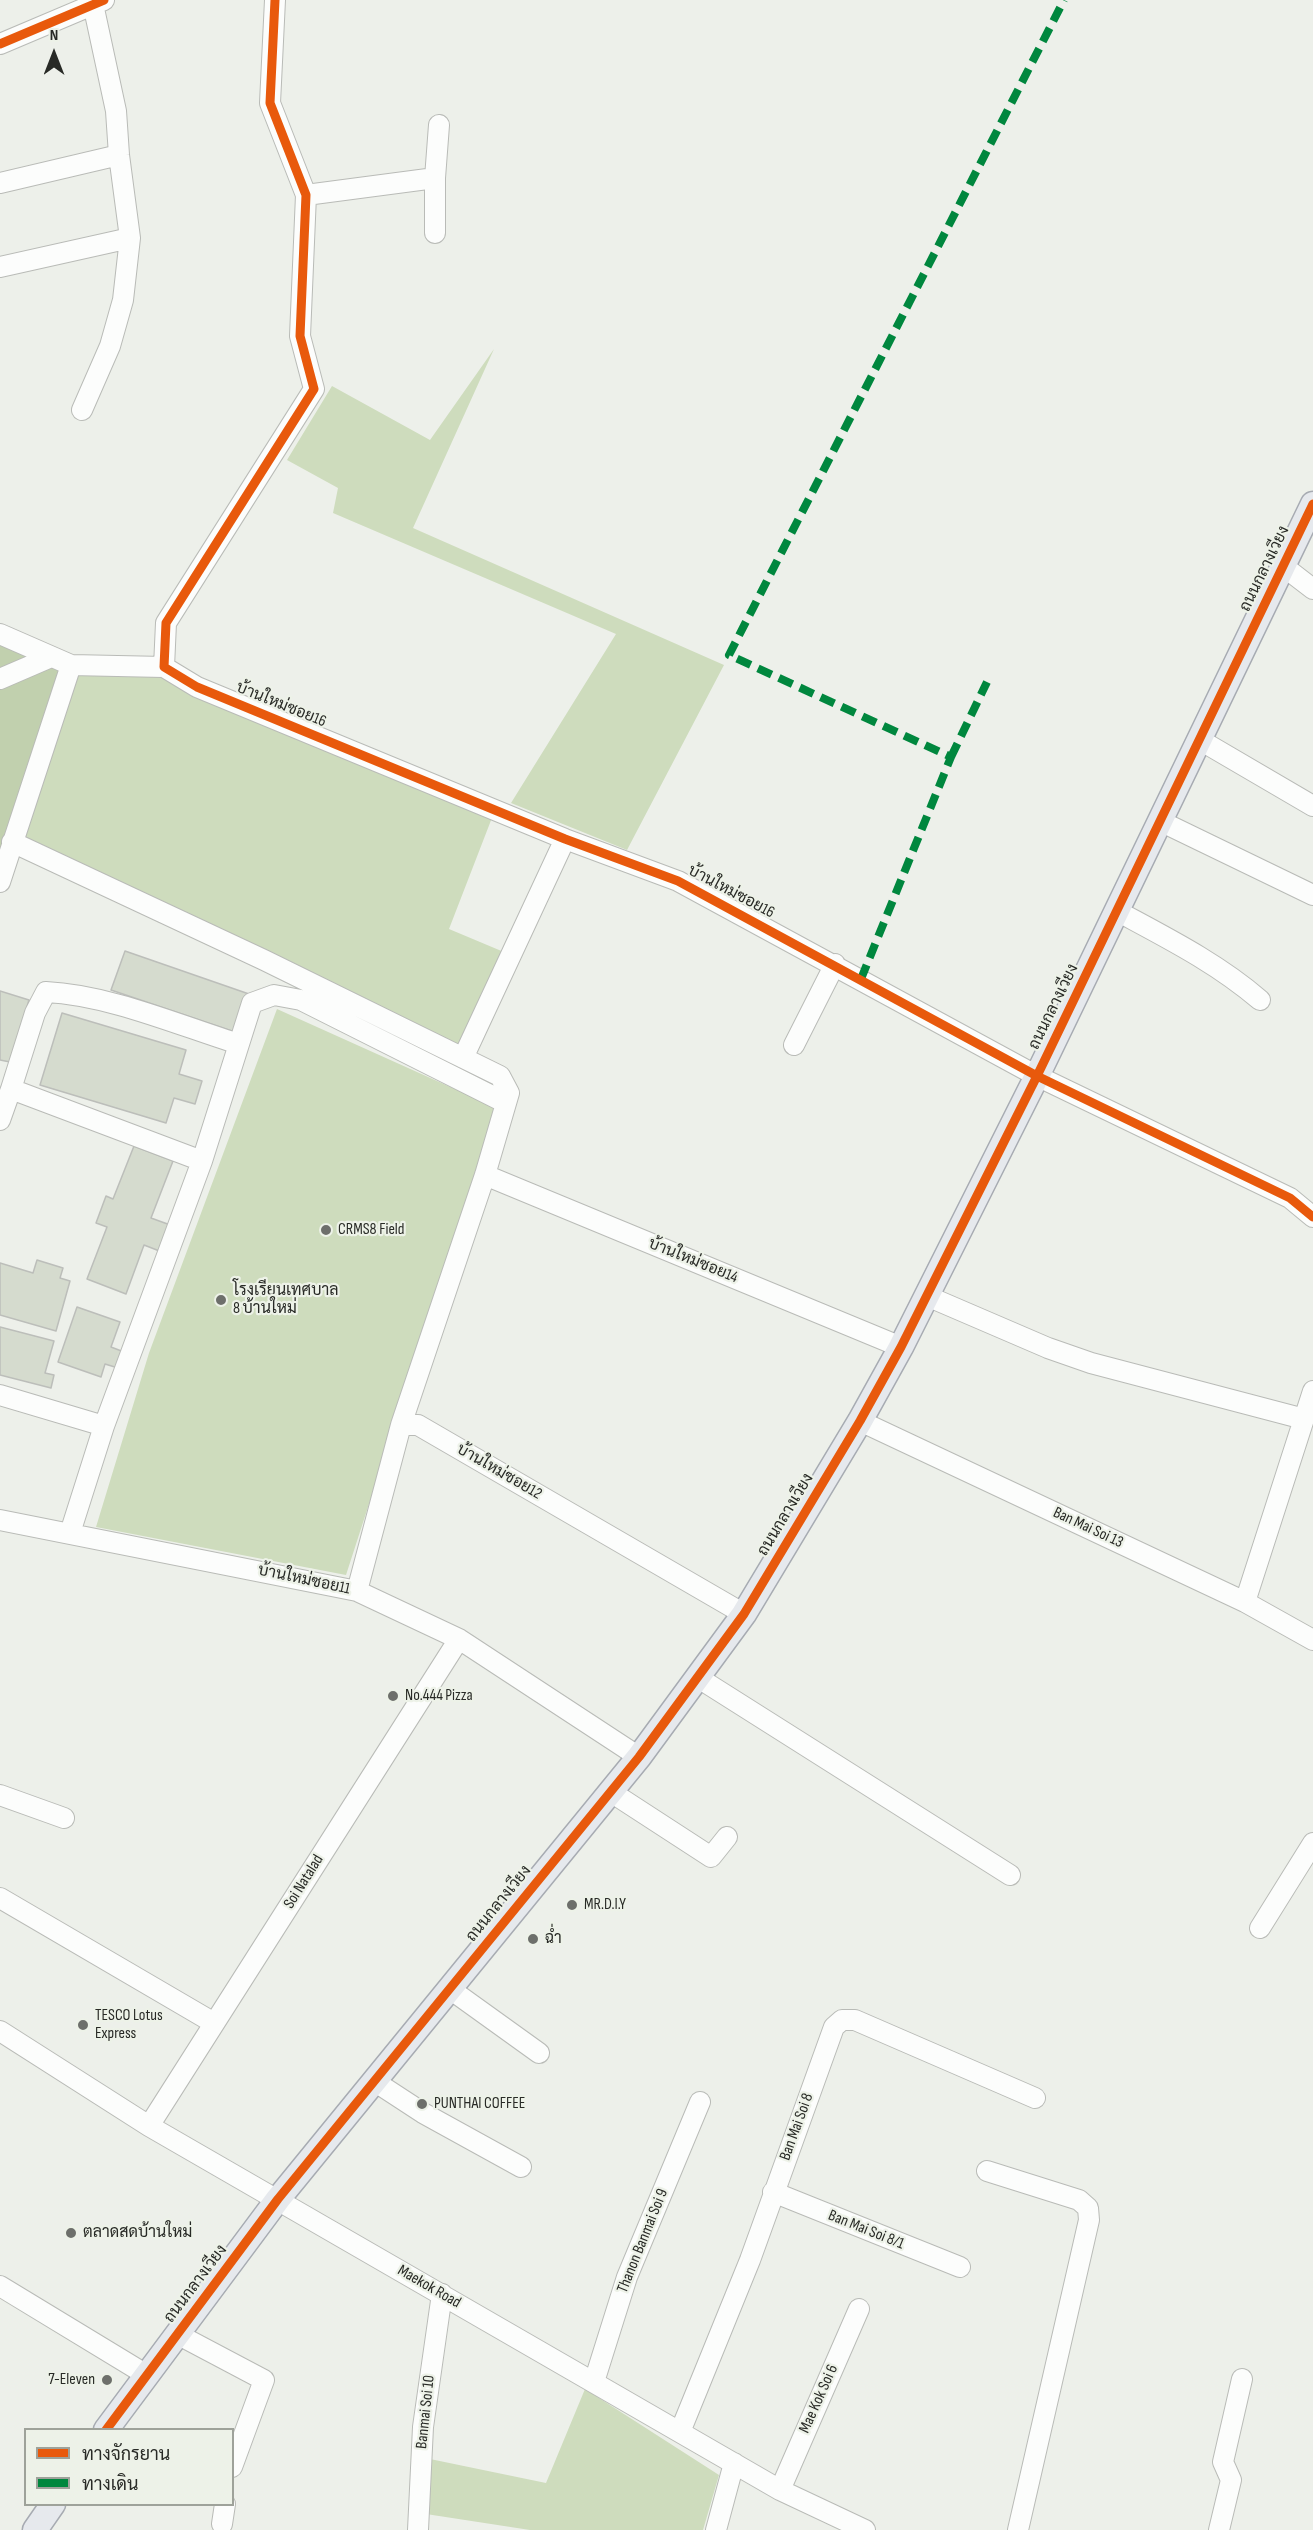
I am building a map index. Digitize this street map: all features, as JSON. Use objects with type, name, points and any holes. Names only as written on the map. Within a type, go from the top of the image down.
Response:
[{"type":"main road","name":"ถนนกลางเวียง","points":[[107,2428],[145,2374],[278,2199],[639,1757],[744,1614],[860,1421],[901,1347],[1037,1076],[1313,504]]},
{"type":"main road","points":[[35,2530],[52,2506]]},
{"type":"street","points":[[0,634],[71,665],[164,667],[166,623],[314,390],[300,336],[306,195],[270,103],[274,0]]},
{"type":"street","points":[[0,44],[99,2],[116,111],[119,155],[130,238],[123,300],[110,346],[82,410]]},
{"type":"street","points":[[435,233],[435,178],[440,125]]},
{"type":"street","points":[[0,183],[119,155]]},
{"type":"street","points":[[306,195],[435,178]]},
{"type":"street","points":[[0,267],[130,238]]},
{"type":"street","points":[[1283,566],[1313,589]]},
{"type":"street","points":[[0,679],[51,657]]},
{"type":"street","points":[[0,882],[71,665]]},
{"type":"street","name":"บ้านใหม่ซอย16","points":[[164,667],[197,687],[564,839],[678,881],[835,964],[1037,1076],[1290,1198],[1313,1217]]},
{"type":"street","points":[[1200,740],[1313,806]]},
{"type":"street","points":[[1160,821],[1313,895]]},
{"type":"street","points":[[463,1058],[564,839]]},
{"type":"street","points":[[12,842],[264,960],[500,1076],[509,1093],[485,1175],[401,1425],[357,1591]]},
{"type":"street","points":[[1117,911],[1224,971],[1260,1000]]},
{"type":"street","points":[[794,1045],[835,964]]},
{"type":"street","points":[[0,1120],[35,1013],[46,992],[94,998],[239,1044]]},
{"type":"street","points":[[70,1533],[104,1426],[202,1161],[252,1003],[273,994],[301,1000],[506,1103]]},
{"type":"street","points":[[11,1089],[202,1161]]},
{"type":"street","name":"บ้านใหม่ซอย14","points":[[485,1175],[901,1347]]},
{"type":"street","points":[[927,1296],[1048,1348],[1091,1363],[1304,1419]]},
{"type":"street","points":[[1245,1602],[1313,1391]]},
{"type":"street","points":[[0,1395],[104,1426]]},
{"type":"street","name":"Ban Mai Soi 13","points":[[860,1421],[1245,1602],[1313,1640]]},
{"type":"street","name":"บ้านใหม่ซอย12","points":[[401,1425],[418,1425],[744,1614]]},
{"type":"street","name":"บ้านใหม่ซอย11","points":[[0,1521],[357,1591],[459,1639],[639,1757]]},
{"type":"street","name":"Soi Natalad","points":[[149,2126],[459,1639]]},
{"type":"street","points":[[698,1677],[1010,1875]]},
{"type":"street","points":[[610,1792],[711,1857],[727,1837]]},
{"type":"street","points":[[0,1795],[64,1818]]},
{"type":"street","points":[[1260,1928],[1313,1843]]},
{"type":"street","points":[[0,1899],[214,2024]]},
{"type":"street","points":[[450,1989],[539,2054]]},
{"type":"street","name":"Ban Mai Soi 8","points":[[680,2432],[750,2260],[834,2027],[842,2020],[855,2020],[1035,2098]]},
{"type":"street","name":"Maekok Road","points":[[0,2031],[149,2126],[780,2490],[865,2530]]},
{"type":"street","points":[[374,2081],[423,2113],[521,2167]]},
{"type":"street","name":"Thanon Banmai Soi 9","points":[[594,2382],[627,2277],[700,2102]]},
{"type":"street","points":[[987,2172],[1079,2200],[1088,2208],[1089,2220],[1018,2530]]},
{"type":"street","name":"Ban Mai Soi 8/1","points":[[773,2192],[960,2267]]},
{"type":"street","points":[[0,2286],[145,2374]]},
{"type":"street","name":"Banmai Soi 10","points":[[418,2530],[423,2427],[442,2294]]},
{"type":"street","name":"Mae Kok Soi 6","points":[[780,2490],[859,2309]]},
{"type":"street","points":[[177,2334],[264,2380],[234,2462]]},
{"type":"street","points":[[1219,2530],[1231,2480],[1223,2462],[1242,2379]]},
{"type":"street","points":[[716,2530],[734,2463]]},
{"type":"green space","points":[[494,349],[413,528],[724,665],[627,850],[511,803],[616,634],[333,513],[338,488],[287,460],[332,386],[430,440]]},
{"type":"green space","points":[[0,640],[71,665],[0,890]]},
{"type":"green space","points":[[71,665],[164,667],[495,810],[449,929],[511,955],[463,1058],[12,842]]},
{"type":"green space","name":"CRMS8 Field","points":[[277,1009],[497,1108],[346,1575],[96,1527],[149,1353]]},
{"type":"green space","points":[[585,2389],[719,2475],[703,2530],[530,2530],[426,2514],[430,2459],[546,2483]]},
{"type":"building","points":[[125,951],[249,994],[235,1032],[111,990]]},
{"type":"building","points":[[0,991],[29,1000],[10,1062],[0,1060]]},
{"type":"building","points":[[62,1013],[186,1050],[179,1074],[202,1081],[195,1104],[174,1098],[166,1123],[40,1085]]},
{"type":"building","points":[[134,1146],[173,1161],[151,1218],[173,1226],[162,1252],[144,1245],[126,1294],[87,1279],[107,1227],[96,1223],[106,1196],[113,1199]]},
{"type":"building","points":[[37,1260],[63,1268],[60,1278],[70,1281],[56,1331],[0,1315],[0,1263],[33,1273]]},
{"type":"building","points":[[77,1307],[120,1322],[111,1347],[124,1352],[118,1368],[105,1364],[101,1377],[58,1362]]},
{"type":"building","points":[[0,1327],[54,1341],[45,1373],[54,1375],[51,1388],[0,1375]]},
{"type":"marked path","points":[[861,979],[951,757],[729,655],[1064,0]]},
{"type":"marked path","points":[[951,757],[987,682]]},
{"type":"cycle path","points":[[0,44],[104,0]]},
{"type":"cycle path","points":[[275,0],[270,103],[306,195],[300,336],[314,389],[166,623],[164,667],[197,687],[565,839],[678,881],[1037,1076],[1290,1198],[1313,1217]]},
{"type":"cycle path","points":[[107,2428],[278,2199],[639,1757],[744,1614],[860,1421],[901,1347],[1037,1076],[1313,504]]},
{"type":"place","name":"CRMS8 Field","points":[[326,1230]]},
{"type":"place","name":"โรงเรียนเทศบาล 8 บ้านใหม่","points":[[221,1300]]},
{"type":"place","name":"No.444 Pizza","points":[[393,1696]]},
{"type":"place","name":"MR.D.I.Y","points":[[572,1905]]},
{"type":"place","name":"ฉ่ำ","points":[[533,1939]]},
{"type":"place","name":"TESCO Lotus Express","points":[[83,2025]]},
{"type":"place","name":"PUNTHAI COFFEE","points":[[422,2104]]},
{"type":"place","name":"ตลาดสดบ้านใหม่","points":[[71,2233]]},
{"type":"place","name":"7-Eleven","points":[[107,2380]]}]
